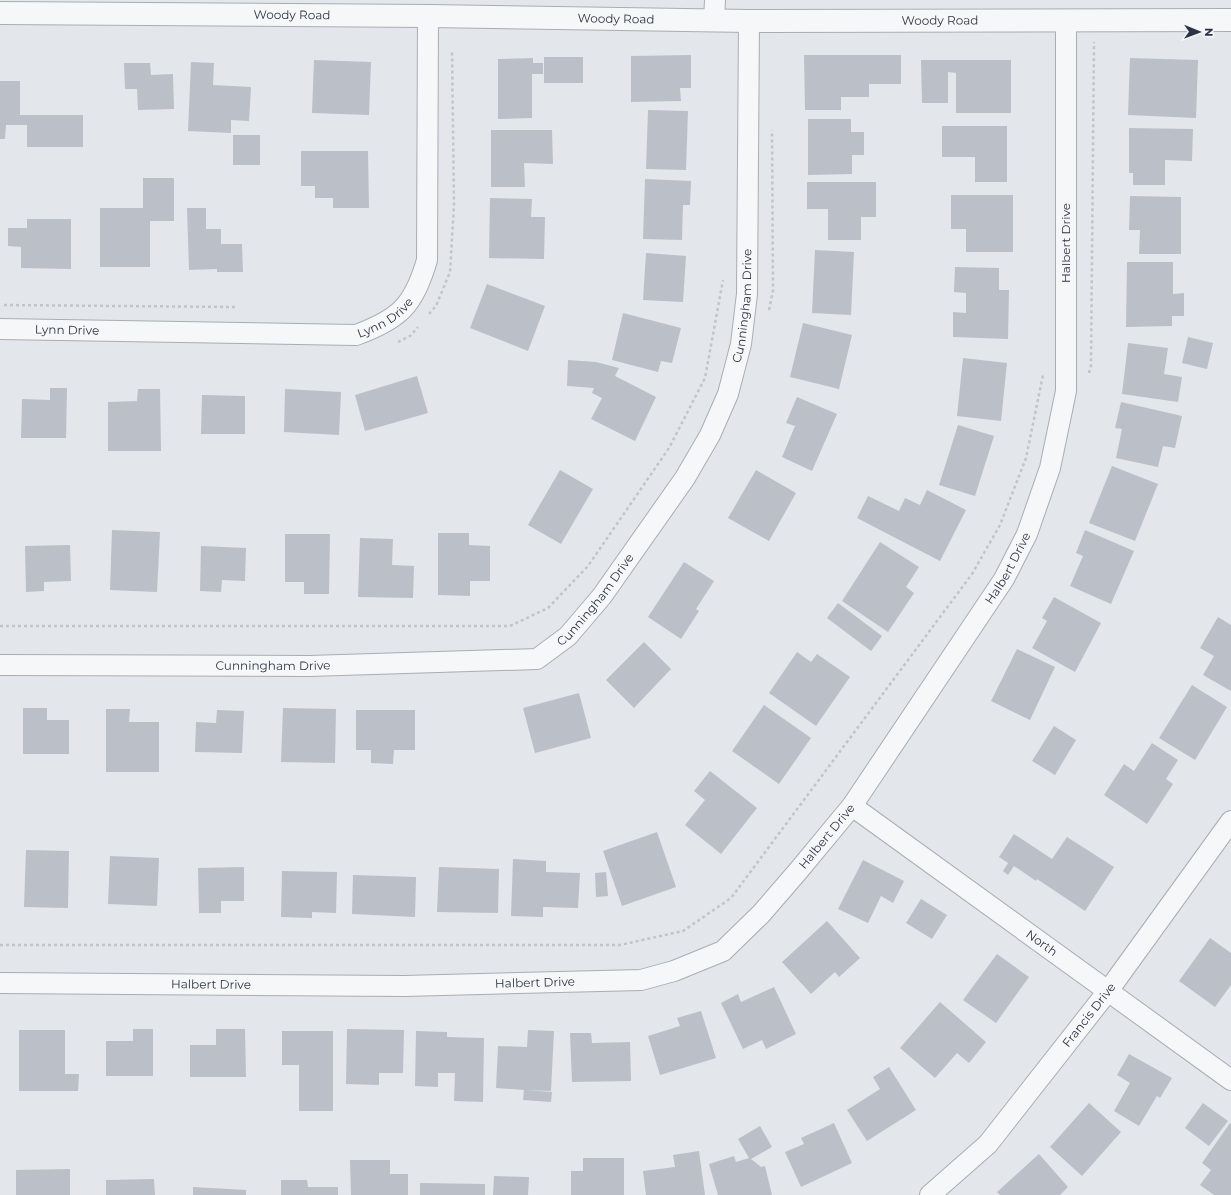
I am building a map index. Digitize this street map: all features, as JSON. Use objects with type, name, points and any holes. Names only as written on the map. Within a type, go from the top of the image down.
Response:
[{"type":"street","name":"Woody Road","points":[[0,13],[428,16],[714,10],[749,22],[1231,20]]},
{"type":"street","name":"Lynn Drive","points":[[0,329],[356,335],[382,326],[405,307],[420,284],[427,260],[428,16]]},
{"type":"street","name":"Halbert Drive","points":[[0,983],[404,986],[641,980],[674,971],[723,951],[761,914],[852,806],[1004,579],[1027,534],[1050,468],[1066,392],[1066,20]]},
{"type":"street","name":"Cunningham Drive","points":[[0,665],[309,666],[537,659],[568,636],[602,596],[684,478],[710,435],[728,394],[741,344],[747,294],[749,22]]},
{"type":"street","name":"North","points":[[852,806],[1231,1080]]},
{"type":"street","name":"Francis Drive","points":[[930,1195],[988,1144],[1108,992],[1231,821]]},
{"type":"path","points":[[425,318],[436,306],[450,272],[454,205],[452,50]]},
{"type":"path","points":[[768,313],[773,291],[772,124]]},
{"type":"path","points":[[0,626],[510,626],[548,608],[588,566],[669,448],[705,378],[723,272]]},
{"type":"path","points":[[0,305],[236,307]]},
{"type":"path","points":[[397,342],[410,336],[420,324]]},
{"type":"path","points":[[0,945],[620,945],[683,931],[731,898],[972,574],[1000,525],[1026,458],[1043,372]]},
{"type":"building","points":[[691,55],[691,88],[680,88],[681,101],[631,102],[631,56]]},
{"type":"building","points":[[804,55],[901,55],[901,84],[869,84],[869,97],[841,97],[841,110],[805,110]]},
{"type":"building","points":[[544,57],[583,57],[583,83],[544,83]]},
{"type":"building","points":[[533,58],[533,63],[543,63],[543,74],[532,74],[532,118],[498,119],[498,59]]},
{"type":"building","points":[[1130,58],[1198,60],[1196,118],[1128,115]]},
{"type":"building","points":[[314,60],[371,62],[369,115],[312,113]]},
{"type":"building","points":[[921,60],[1011,60],[1011,113],[956,113],[956,73],[948,72],[948,103],[922,103]]},
{"type":"building","points":[[191,62],[214,63],[213,85],[251,87],[249,121],[231,120],[231,133],[188,131]]},
{"type":"building","points":[[124,63],[150,63],[151,75],[173,74],[174,109],[138,110],[137,89],[125,89]]},
{"type":"building","points":[[0,81],[20,81],[20,115],[83,115],[83,147],[27,147],[27,125],[6,125],[5,139],[0,139]]},
{"type":"building","points":[[648,110],[688,111],[686,170],[646,169]]},
{"type":"building","points":[[808,119],[851,119],[851,132],[864,132],[864,155],[852,155],[852,174],[808,175]]},
{"type":"building","points":[[942,126],[1007,126],[1007,182],[975,182],[975,157],[942,157]]},
{"type":"building","points":[[1129,128],[1193,129],[1192,161],[1165,160],[1165,185],[1133,185],[1133,173],[1129,173]]},
{"type":"building","points":[[491,130],[552,130],[553,164],[524,163],[525,187],[491,187]]},
{"type":"building","points":[[233,135],[260,135],[260,165],[233,165]]},
{"type":"building","points":[[301,151],[368,151],[369,208],[333,208],[333,198],[315,198],[315,186],[301,186]]},
{"type":"building","points":[[143,178],[174,178],[174,221],[150,221],[150,267],[100,267],[100,208],[143,208]]},
{"type":"building","points":[[645,179],[691,181],[690,205],[683,205],[682,240],[643,239]]},
{"type":"building","points":[[807,182],[876,182],[876,217],[861,217],[861,240],[828,240],[828,209],[807,209]]},
{"type":"building","points":[[951,195],[1013,195],[1013,252],[966,252],[966,229],[951,229]]},
{"type":"building","points":[[1130,196],[1181,197],[1181,254],[1139,254],[1140,230],[1129,230]]},
{"type":"building","points":[[490,198],[532,199],[531,217],[545,217],[544,259],[489,258]]},
{"type":"building","points":[[187,208],[206,208],[206,229],[221,229],[221,244],[242,244],[243,272],[217,272],[217,269],[189,270]]},
{"type":"building","points":[[27,219],[71,219],[71,269],[21,268],[21,247],[8,246],[8,228],[27,228]]},
{"type":"building","points":[[815,250],[854,252],[851,315],[812,313]]},
{"type":"building","points":[[646,253],[686,256],[683,302],[643,300]]},
{"type":"building","points":[[1127,262],[1173,262],[1173,294],[1184,293],[1184,316],[1172,316],[1172,326],[1126,327]]},
{"type":"building","points":[[955,267],[999,268],[999,290],[1009,290],[1008,339],[953,337],[953,312],[966,313],[966,293],[954,292]]},
{"type":"building","points":[[487,284],[545,306],[528,351],[470,328]]},
{"type":"building","points":[[623,313],[681,328],[672,363],[661,361],[658,372],[612,360]]},
{"type":"building","points":[[803,323],[852,335],[839,389],[790,377]]},
{"type":"building","points":[[1188,337],[1213,343],[1207,369],[1182,363]]},
{"type":"building","points":[[1128,343],[1168,348],[1164,374],[1182,377],[1178,402],[1122,394]]},
{"type":"building","points":[[963,358],[1007,363],[1001,421],[957,416]]},
{"type":"building","points":[[568,360],[596,362],[619,368],[615,376],[656,397],[635,441],[591,419],[602,398],[592,393],[594,388],[567,386]]},
{"type":"building","points":[[417,376],[428,413],[365,431],[355,395]]},
{"type":"building","points":[[50,388],[67,388],[66,438],[21,438],[22,399],[50,400]]},
{"type":"building","points":[[138,389],[160,389],[161,451],[108,451],[108,402],[137,401]]},
{"type":"building","points":[[285,389],[341,392],[339,435],[284,432]]},
{"type":"building","points":[[202,395],[245,396],[245,434],[201,434]]},
{"type":"building","points":[[797,397],[837,414],[812,471],[782,457],[795,426],[786,423]]},
{"type":"building","points":[[1121,402],[1182,416],[1175,448],[1163,446],[1158,467],[1116,458],[1122,429],[1115,428]]},
{"type":"building","points":[[958,425],[994,436],[975,496],[939,485]]},
{"type":"building","points":[[1112,466],[1158,484],[1135,541],[1089,523]]},
{"type":"building","points":[[560,470],[593,489],[561,544],[528,525]]},
{"type":"building","points":[[756,470],[796,493],[769,541],[728,518]]},
{"type":"building","points":[[927,490],[966,510],[940,561],[857,518],[868,496],[899,511],[905,498],[920,505]]},
{"type":"building","points":[[112,530],[160,532],[157,592],[110,590]]},
{"type":"building","points":[[1085,530],[1134,551],[1111,604],[1070,586],[1083,556],[1076,553]]},
{"type":"building","points":[[438,533],[469,533],[469,545],[490,546],[490,581],[470,581],[470,596],[438,595]]},
{"type":"building","points":[[285,534],[330,534],[329,594],[304,594],[304,582],[285,582]]},
{"type":"building","points":[[360,538],[393,539],[392,565],[414,566],[413,598],[358,597]]},
{"type":"building","points":[[880,542],[919,567],[906,587],[914,593],[888,632],[842,601]]},
{"type":"building","points":[[70,545],[71,581],[44,582],[44,591],[26,592],[25,546]]},
{"type":"building","points":[[201,546],[246,548],[245,581],[222,580],[221,592],[200,591]]},
{"type":"building","points":[[684,562],[714,581],[696,609],[699,611],[681,639],[648,617]]},
{"type":"building","points":[[1054,597],[1101,623],[1075,672],[1032,648],[1047,621],[1042,618]]},
{"type":"building","points":[[838,603],[882,636],[871,651],[827,618]]},
{"type":"building","points":[[1218,617],[1231,625],[1231,691],[1203,675],[1214,656],[1200,648]]},
{"type":"building","points":[[644,642],[671,669],[634,708],[606,680]]},
{"type":"building","points":[[1017,649],[1055,667],[1030,720],[991,701]]},
{"type":"building","points":[[797,652],[811,662],[817,654],[850,677],[816,726],[769,693]]},
{"type":"building","points":[[1192,685],[1227,707],[1195,760],[1159,738]]},
{"type":"building","points":[[579,693],[591,738],[535,753],[523,708]]},
{"type":"building","points":[[764,705],[811,738],[779,784],[732,751]]},
{"type":"building","points":[[23,708],[47,708],[47,720],[69,720],[69,754],[23,754]]},
{"type":"building","points":[[283,708],[336,709],[335,763],[281,762]]},
{"type":"building","points":[[106,709],[130,709],[129,722],[159,722],[159,772],[106,772]]},
{"type":"building","points":[[217,710],[244,711],[242,753],[195,752],[196,722],[216,723]]},
{"type":"building","points":[[356,710],[415,710],[415,750],[394,750],[393,764],[371,763],[371,750],[356,750]]},
{"type":"building","points":[[1054,726],[1076,740],[1055,775],[1032,761]]},
{"type":"building","points":[[1152,743],[1178,760],[1166,779],[1173,784],[1147,824],[1104,795],[1124,764],[1134,771]]},
{"type":"building","points":[[710,771],[757,808],[721,854],[685,825],[705,800],[694,791]]},
{"type":"building","points":[[657,832],[676,887],[622,906],[603,851]]},
{"type":"building","points":[[1014,834],[1052,859],[1067,837],[1114,867],[1085,911],[1037,879],[1036,881],[1014,866],[1008,875],[1003,871],[1008,863],[999,857]]},
{"type":"building","points":[[26,850],[69,851],[68,908],[24,907]]},
{"type":"building","points":[[110,856],[159,858],[157,906],[108,904]]},
{"type":"building","points":[[513,859],[546,861],[546,872],[580,873],[578,908],[543,907],[543,917],[511,916]]},
{"type":"building","points":[[863,860],[904,881],[893,903],[881,896],[868,923],[838,909]]},
{"type":"building","points":[[244,867],[244,901],[221,901],[221,913],[199,913],[198,868]]},
{"type":"building","points":[[439,867],[499,869],[498,913],[437,912]]},
{"type":"building","points":[[282,871],[337,872],[336,913],[312,912],[312,918],[281,917]]},
{"type":"building","points":[[606,872],[608,896],[596,897],[595,873]]},
{"type":"building","points":[[353,875],[416,877],[415,917],[352,914]]},
{"type":"building","points":[[921,899],[947,915],[932,939],[906,923]]},
{"type":"building","points":[[827,921],[860,958],[839,977],[835,972],[811,994],[782,962]]},
{"type":"building","points":[[1210,938],[1231,953],[1231,985],[1215,1007],[1179,981]]},
{"type":"building","points":[[997,954],[1029,977],[996,1023],[963,1000]]},
{"type":"building","points":[[774,987],[796,1034],[766,1049],[762,1040],[743,1049],[721,1003],[738,994],[741,1002]]},
{"type":"building","points":[[940,1002],[986,1042],[969,1063],[957,1053],[935,1078],[900,1048]]},
{"type":"building","points":[[701,1011],[716,1058],[660,1075],[648,1036],[680,1026],[677,1018]]},
{"type":"building","points":[[133,1029],[153,1029],[153,1076],[106,1076],[106,1041],[133,1041]]},
{"type":"building","points":[[216,1029],[245,1029],[246,1077],[190,1077],[190,1045],[216,1045]]},
{"type":"building","points":[[347,1029],[404,1030],[403,1073],[379,1073],[379,1085],[346,1084]]},
{"type":"building","points":[[19,1030],[65,1030],[65,1074],[79,1074],[78,1091],[19,1091]]},
{"type":"building","points":[[528,1030],[554,1031],[551,1091],[525,1090],[552,1092],[551,1102],[523,1100],[524,1090],[496,1088],[498,1046],[527,1047]]},
{"type":"building","points":[[282,1031],[333,1031],[333,1111],[299,1111],[299,1065],[282,1065]]},
{"type":"building","points":[[416,1031],[447,1032],[447,1037],[484,1038],[483,1102],[454,1101],[455,1073],[438,1073],[438,1087],[415,1086]]},
{"type":"building","points":[[570,1033],[591,1033],[592,1043],[630,1042],[631,1081],[572,1082]]},
{"type":"building","points":[[1129,1054],[1172,1078],[1160,1098],[1157,1096],[1139,1126],[1114,1111],[1130,1083],[1117,1075]]},
{"type":"building","points":[[889,1067],[916,1110],[867,1141],[847,1110],[880,1089],[873,1077]]},
{"type":"building","points":[[1089,1103],[1121,1132],[1082,1176],[1050,1147]]},
{"type":"building","points":[[1203,1103],[1228,1121],[1209,1146],[1185,1128]]},
{"type":"building","points":[[834,1123],[852,1163],[801,1187],[785,1152],[804,1144],[801,1138]]},
{"type":"building","points":[[1230,1123],[1231,1195],[1214,1195],[1200,1185],[1211,1170],[1202,1163]]},
{"type":"building","points":[[760,1126],[772,1147],[751,1159],[761,1167],[765,1166],[772,1195],[718,1195],[709,1164],[734,1156],[736,1162],[749,1158],[738,1139]]},
{"type":"building","points":[[699,1151],[705,1195],[646,1195],[643,1171],[675,1167],[673,1155]]},
{"type":"building","points":[[1039,1154],[1068,1187],[1060,1195],[1000,1195],[997,1192]]},
{"type":"building","points":[[583,1158],[624,1158],[624,1195],[571,1195],[571,1171],[583,1171]]},
{"type":"building","points":[[350,1160],[390,1160],[390,1174],[408,1174],[408,1195],[351,1195]]},
{"type":"building","points":[[70,1169],[70,1195],[16,1195],[16,1170]]},
{"type":"building","points":[[494,1176],[529,1177],[528,1195],[493,1195]]},
{"type":"building","points":[[154,1179],[155,1195],[106,1195],[106,1180]]},
{"type":"building","points":[[281,1180],[307,1180],[308,1187],[338,1187],[338,1195],[281,1195]]},
{"type":"building","points":[[420,1183],[485,1184],[485,1195],[420,1195]]},
{"type":"building","points":[[193,1187],[246,1190],[246,1195],[193,1195]]}]
